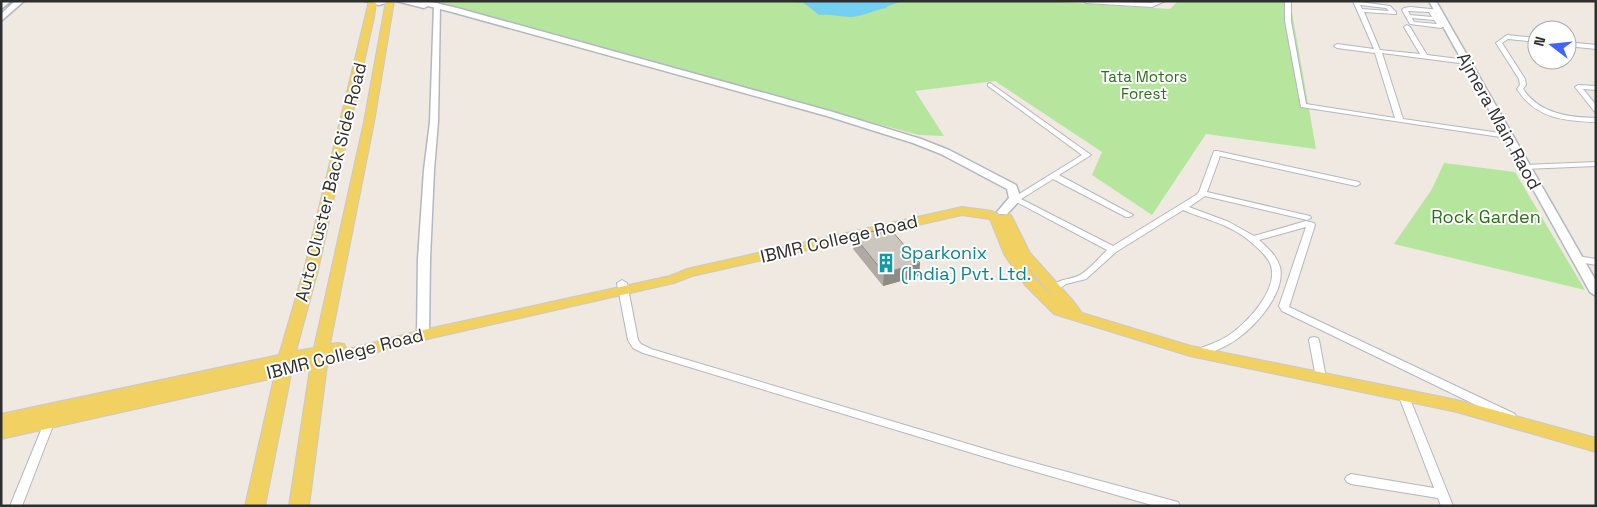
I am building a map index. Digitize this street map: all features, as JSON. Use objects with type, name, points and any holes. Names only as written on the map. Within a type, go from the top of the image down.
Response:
[{"type":"main road","points":[[1,7],[7,1]]},
{"type":"main road","points":[[1,12],[13,1]]},
{"type":"main road","points":[[1,19],[20,1]]},
{"type":"main road","name":"Auto Cluster Back Side Road","points":[[255,506],[285,365],[311,270],[370,17],[370,2],[390,1],[369,122],[320,357],[299,506]]},
{"type":"main road","points":[[400,1],[437,7]]},
{"type":"main road","points":[[417,1],[813,111],[914,143],[940,154],[1015,195],[999,216]]},
{"type":"main road","name":"IBMR College Road","points":[[1,432],[52,415],[285,365],[422,331],[623,287],[670,272],[687,273],[962,211],[999,216]]},
{"type":"main road","points":[[999,216],[1024,255],[1069,305],[1077,317]]},
{"type":"main road","points":[[999,216],[1011,254],[1030,282],[1060,311],[1198,353],[1480,411],[1596,445]]},
{"type":"main road","name":"IBMR College Road","points":[[1,420],[52,415]]},
{"type":"street","points":[[1086,1],[1152,5],[1163,1]]},
{"type":"street","points":[[1143,1],[1152,5]]},
{"type":"street","points":[[1288,1],[1288,20],[1303,106],[1507,136]]},
{"type":"street","points":[[1360,10],[1394,13],[1388,6],[1357,2],[1360,10],[1378,51],[1400,121]]},
{"type":"street","points":[[422,331],[426,220],[434,122],[437,7]]},
{"type":"street","points":[[1406,9],[1436,12],[1408,16],[1406,9]]},
{"type":"street","name":"Ajmera Main Raod","points":[[1436,12],[1596,292]]},
{"type":"street","points":[[1385,13],[1389,19]]},
{"type":"street","points":[[1407,27],[1425,57]]},
{"type":"street","points":[[1527,39],[1508,37],[1499,43],[1522,80],[1523,85],[1520,89],[1524,96],[1530,103],[1548,113],[1596,120]]},
{"type":"street","points":[[1577,45],[1596,47]]},
{"type":"street","points":[[1337,46],[1466,62]]},
{"type":"street","points":[[990,85],[1087,155],[1054,176],[1015,195]]},
{"type":"street","points":[[1596,88],[1578,88],[1596,110]]},
{"type":"street","points":[[1053,289],[1063,282],[1083,277],[1113,250],[1203,193],[1217,153],[1356,184]]},
{"type":"street","points":[[1524,167],[1596,164]]},
{"type":"street","points":[[1054,176],[1129,215]]},
{"type":"street","points":[[1203,193],[1307,218]]},
{"type":"street","points":[[1015,195],[1113,250]]},
{"type":"street","points":[[1183,207],[1244,233],[1252,239],[1275,265],[1276,271],[1274,285],[1267,302],[1252,321],[1231,339],[1198,353]]},
{"type":"street","points":[[1252,239],[1306,224],[1311,225],[1284,306],[1285,309],[1534,427]]},
{"type":"street","points":[[1577,259],[1596,262]]},
{"type":"street","points":[[623,287],[632,340],[637,346],[652,354],[996,456],[1174,506]]},
{"type":"street","points":[[1314,340],[1321,378]]},
{"type":"street","points":[[1403,394],[1445,500]]},
{"type":"street","points":[[16,506],[52,415]]},
{"type":"street","points":[[1351,479],[1445,500]]},
{"type":"green space","name":"Tata Motors Forest","points":[[413,1],[1044,1],[1170,9],[1178,1],[1290,1],[1316,149],[1206,134],[1152,215],[1092,175],[1102,152],[995,81],[915,91],[944,136],[919,135]]},
{"type":"green space","name":"Rock Garden","points":[[1444,163],[1515,172],[1585,290],[1394,244],[1432,189]]},
{"type":"water","points":[[783,1],[903,1],[886,8],[851,17],[819,15],[804,3]]},
{"type":"building","points":[[891,230],[920,263],[884,273],[854,236],[873,231],[876,234]]},
{"type":"place","name":"Sparkonix (India) Pvt. Ltd.","points":[[886,263]]}]
